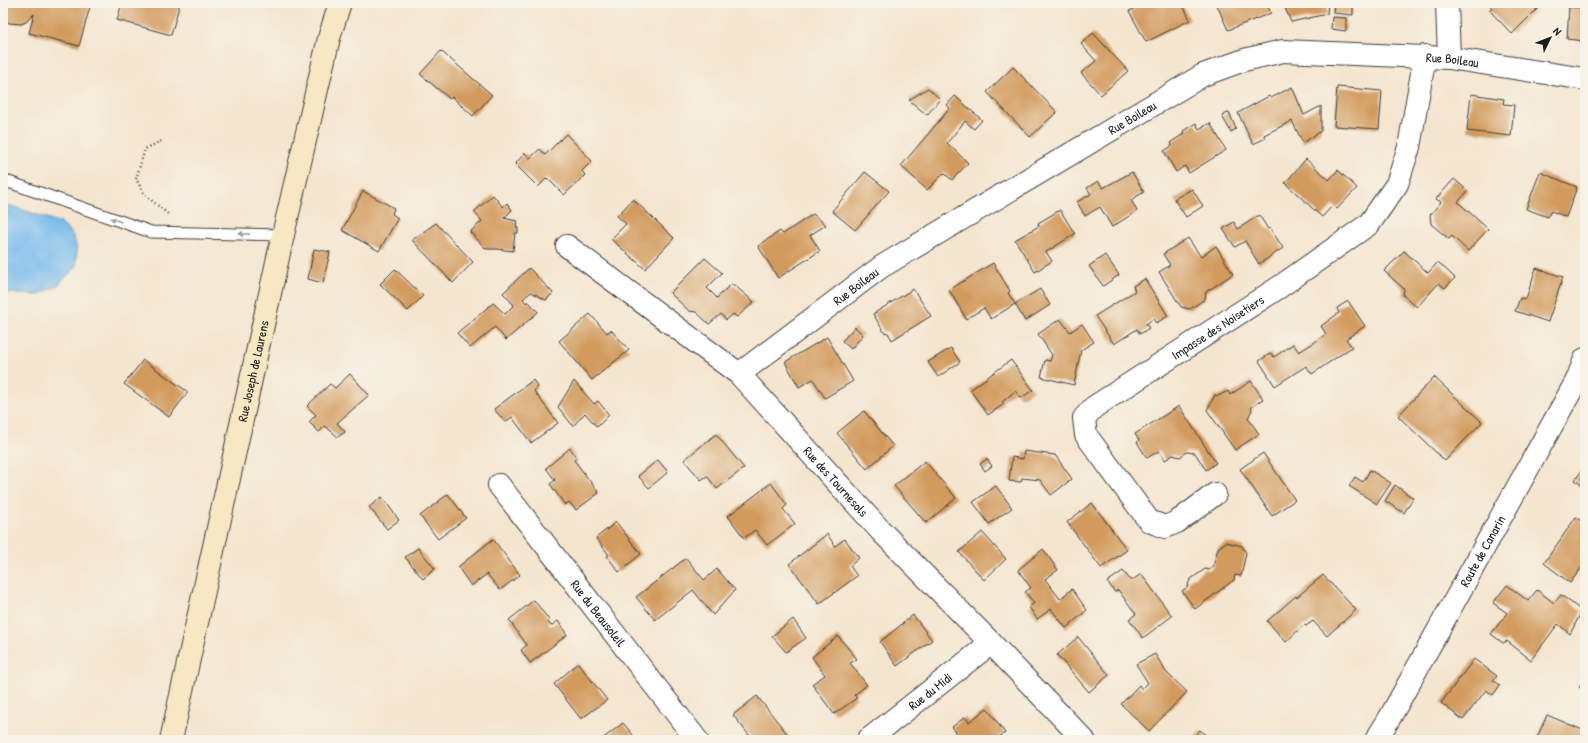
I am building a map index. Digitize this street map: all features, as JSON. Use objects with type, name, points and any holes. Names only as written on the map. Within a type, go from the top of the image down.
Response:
[{"type":"main road","name":"Rue Joseph de Laurens","points":[[171,740],[283,235],[327,46],[340,3]]},
{"type":"street","points":[[1447,3],[1449,58]]},
{"type":"street","name":"Rue Boileau","points":[[739,374],[881,267],[1203,75],[1244,60],[1283,51],[1425,56],[1449,58],[1585,80]]},
{"type":"street","name":"Impasse des Noisetiers","points":[[1215,494],[1177,522],[1165,527],[1149,521],[1086,435],[1084,418],[1094,407],[1278,288],[1369,224],[1398,184],[1409,147],[1425,56]]},
{"type":"street","name":"Rue des Tournesols","points":[[567,246],[739,374],[880,530],[991,642],[1084,740]]},
{"type":"street","name":"Route de Canarin","points":[[1376,740],[1577,380],[1585,359]]},
{"type":"street","name":"Rue du Beausoleil","points":[[499,485],[698,740]]},
{"type":"street","name":"Rue du Midi","points":[[868,740],[991,642]]},
{"type":"lane","points":[[3,180],[151,232],[283,235]]},
{"type":"path","points":[[162,141],[145,148],[136,179],[145,195],[159,208],[171,216]]},
{"type":"water","points":[[3,203],[61,223],[74,237],[77,251],[76,267],[57,286],[38,295],[3,293]]},
{"type":"building","points":[[3,3],[35,3],[36,6],[36,3],[91,3],[79,46],[29,33],[34,14],[26,22],[21,24],[9,23],[3,19]]},
{"type":"building","points":[[122,3],[180,3],[171,35],[117,20]]},
{"type":"building","points":[[1131,3],[1182,3],[1190,20],[1146,42],[1129,11],[1134,9]]},
{"type":"building","points":[[1216,3],[1266,3],[1271,13],[1228,30]]},
{"type":"building","points":[[1283,3],[1328,3],[1327,14],[1291,22]]},
{"type":"building","points":[[1334,3],[1353,3],[1353,15],[1333,13]]},
{"type":"building","points":[[1488,3],[1533,3],[1538,8],[1512,34],[1489,10],[1492,8]]},
{"type":"building","points":[[1555,3],[1570,3],[1569,7],[1555,5]]},
{"type":"building","points":[[1569,7],[1585,8],[1585,41],[1567,39]]},
{"type":"building","points":[[1332,17],[1346,18],[1346,31],[1331,29]]},
{"type":"building","points":[[1093,33],[1128,71],[1101,95],[1081,73],[1096,61],[1081,44]]},
{"type":"building","points":[[441,51],[492,95],[473,116],[452,97],[450,99],[420,74]]},
{"type":"building","points":[[1013,67],[1057,112],[1030,137],[987,92]]},
{"type":"building","points":[[1292,87],[1304,115],[1321,106],[1321,131],[1303,143],[1292,121],[1264,135],[1266,138],[1253,144],[1238,113],[1269,96],[1271,98]]},
{"type":"building","points":[[1337,87],[1382,91],[1379,129],[1334,126]]},
{"type":"building","points":[[928,88],[940,99],[927,115],[909,100]]},
{"type":"building","points":[[1471,94],[1504,99],[1503,104],[1514,105],[1511,136],[1467,131]]},
{"type":"building","points":[[955,96],[982,120],[974,129],[965,121],[947,143],[968,163],[952,180],[944,173],[927,190],[901,166],[950,108],[947,105]]},
{"type":"building","points":[[1229,112],[1236,129],[1231,132],[1222,116]]},
{"type":"building","points":[[1196,123],[1199,129],[1210,123],[1226,150],[1189,173],[1185,166],[1176,172],[1164,151],[1172,146],[1171,142],[1184,134],[1183,131]]},
{"type":"building","points":[[566,134],[592,161],[582,171],[585,175],[564,195],[547,178],[538,187],[515,164],[525,153],[530,158],[540,149],[545,155]]},
{"type":"building","points":[[1306,159],[1329,180],[1338,170],[1357,188],[1337,209],[1333,205],[1322,217],[1285,183]]},
{"type":"building","points":[[865,172],[889,191],[855,230],[832,211]]},
{"type":"building","points":[[1132,172],[1144,192],[1131,200],[1137,211],[1112,227],[1100,207],[1085,216],[1077,202],[1091,194],[1087,188],[1098,181],[1103,188]]},
{"type":"building","points":[[1540,172],[1577,187],[1566,217],[1551,211],[1548,217],[1526,209]]},
{"type":"building","points":[[1454,179],[1468,191],[1458,202],[1488,229],[1468,251],[1452,236],[1449,239],[1431,224],[1430,215],[1441,202],[1436,199]]},
{"type":"building","points":[[1192,189],[1203,206],[1186,217],[1174,199]]},
{"type":"building","points":[[363,191],[394,208],[392,214],[398,218],[379,251],[342,230]]},
{"type":"building","points":[[493,195],[503,207],[507,203],[512,210],[504,218],[517,221],[516,227],[518,228],[518,233],[515,233],[513,251],[486,249],[470,232],[482,221],[474,212]]},
{"type":"building","points":[[633,199],[674,238],[645,269],[611,239],[626,224],[617,216]]},
{"type":"building","points":[[1060,210],[1075,234],[1046,252],[1052,261],[1035,272],[1015,240],[1039,226],[1038,223]]},
{"type":"building","points":[[813,214],[826,225],[810,235],[820,251],[778,278],[758,246],[780,231],[783,234]]},
{"type":"building","points":[[1259,215],[1268,229],[1270,228],[1283,248],[1259,264],[1245,241],[1235,247],[1223,229],[1234,222],[1238,229]]},
{"type":"building","points":[[436,223],[473,262],[453,283],[412,240]]},
{"type":"building","points":[[1188,238],[1201,257],[1216,246],[1233,274],[1206,292],[1205,299],[1190,309],[1181,307],[1159,272],[1170,265],[1163,254]]},
{"type":"building","points":[[314,249],[330,252],[323,283],[308,279]]},
{"type":"building","points":[[1404,251],[1428,273],[1438,262],[1455,278],[1445,288],[1439,283],[1417,307],[1403,295],[1404,289],[1384,271]]},
{"type":"building","points":[[1105,255],[1119,275],[1103,286],[1089,266]]},
{"type":"building","points":[[705,258],[722,273],[707,288],[717,298],[730,285],[734,285],[754,302],[737,317],[733,314],[726,320],[721,314],[709,324],[696,312],[689,311],[670,293]]},
{"type":"building","points":[[993,263],[1010,291],[1008,293],[1015,304],[991,319],[984,308],[966,319],[949,290]]},
{"type":"building","points":[[529,268],[553,293],[546,300],[531,292],[523,299],[526,303],[528,301],[538,312],[506,340],[495,327],[470,348],[457,333],[493,303],[505,314],[514,305],[503,293]]},
{"type":"building","points":[[1536,268],[1563,277],[1548,322],[1515,311],[1520,298],[1526,299]]},
{"type":"building","points":[[395,269],[423,296],[408,311],[380,284]]},
{"type":"building","points":[[1145,279],[1168,316],[1156,323],[1153,319],[1146,324],[1149,328],[1140,334],[1137,329],[1114,344],[1095,316],[1135,291],[1133,286]]},
{"type":"building","points":[[913,289],[931,316],[892,340],[888,333],[884,332],[873,314]]},
{"type":"building","points":[[1040,289],[1050,305],[1025,321],[1015,304]]},
{"type":"building","points":[[1348,301],[1365,326],[1346,339],[1352,347],[1312,374],[1306,366],[1275,386],[1259,361],[1271,353],[1274,357],[1293,344],[1299,352],[1312,344],[1326,334],[1321,326],[1339,313],[1337,308]]},
{"type":"building","points":[[590,314],[607,333],[611,330],[629,350],[592,380],[559,341]]},
{"type":"building","points":[[1060,319],[1070,332],[1082,324],[1094,342],[1081,350],[1074,385],[1041,377],[1045,360],[1050,361],[1052,355],[1038,334]]},
{"type":"building","points":[[855,327],[863,335],[851,349],[842,341]]},
{"type":"building","points":[[827,337],[853,381],[825,398],[813,379],[799,387],[785,362]]},
{"type":"building","points":[[951,348],[960,362],[938,377],[928,362]]},
{"type":"building","points":[[143,360],[188,392],[169,417],[124,384]]},
{"type":"building","points":[[1011,360],[1033,390],[1021,398],[1015,391],[1002,402],[1004,404],[988,415],[970,390]]},
{"type":"building","points":[[350,374],[369,395],[337,423],[345,432],[338,437],[325,426],[319,432],[309,422],[316,415],[307,406],[330,384],[335,388]]},
{"type":"building","points":[[1434,377],[1482,422],[1445,461],[1398,416]]},
{"type":"building","points":[[533,380],[538,387],[534,391],[558,423],[531,443],[512,417],[505,422],[494,409]]},
{"type":"building","points":[[574,381],[594,404],[598,401],[609,415],[597,427],[585,413],[573,426],[558,407]]},
{"type":"building","points":[[1251,381],[1263,399],[1251,408],[1252,410],[1248,418],[1259,434],[1235,450],[1207,410],[1215,395],[1218,396],[1228,391],[1230,395]]},
{"type":"building","points":[[1179,406],[1216,463],[1206,470],[1195,453],[1187,452],[1180,457],[1173,455],[1165,460],[1159,451],[1147,458],[1137,442],[1139,440],[1135,434]]},
{"type":"building","points":[[864,411],[893,446],[867,469],[837,433]]},
{"type":"building","points":[[716,434],[744,468],[717,489],[707,476],[701,480],[684,460]]},
{"type":"building","points":[[570,448],[577,458],[574,460],[599,493],[576,510],[569,502],[565,505],[550,484],[555,480],[546,468]]},
{"type":"building","points":[[1024,451],[1055,455],[1072,479],[1051,495],[1040,480],[1022,478],[1021,482],[1009,481],[1012,457],[1023,459]]},
{"type":"building","points":[[1263,453],[1295,500],[1272,516],[1240,469]]},
{"type":"building","points":[[987,459],[992,466],[985,471],[980,464]]},
{"type":"building","points":[[658,460],[668,472],[649,488],[638,476]]},
{"type":"building","points":[[925,461],[956,498],[926,523],[894,486]]},
{"type":"building","points":[[1370,470],[1391,483],[1377,504],[1349,486],[1355,477],[1363,482]]},
{"type":"building","points":[[1582,470],[1585,472],[1585,487],[1575,480]]},
{"type":"building","points":[[771,483],[787,505],[783,509],[795,524],[767,545],[755,530],[744,538],[728,516]]},
{"type":"building","points":[[1395,485],[1413,498],[1404,513],[1385,501]]},
{"type":"building","points":[[996,486],[1012,508],[989,524],[973,502]]},
{"type":"building","points":[[448,494],[466,518],[438,539],[420,516]]},
{"type":"building","points":[[382,497],[399,520],[387,529],[369,507]]},
{"type":"building","points":[[1092,503],[1127,550],[1101,568],[1067,522]]},
{"type":"building","points":[[1576,517],[1585,524],[1585,563],[1570,583],[1544,563]]},
{"type":"building","points":[[616,522],[641,554],[619,572],[607,556],[609,555],[596,538]]},
{"type":"building","points":[[982,532],[1006,559],[984,580],[959,552]]},
{"type":"building","points":[[827,534],[835,546],[845,539],[859,558],[850,566],[857,576],[819,604],[789,564]]},
{"type":"building","points":[[493,539],[520,575],[500,590],[487,574],[471,586],[458,567]]},
{"type":"building","points":[[1226,542],[1242,546],[1246,553],[1241,576],[1235,575],[1234,580],[1195,609],[1182,591],[1189,586],[1188,584],[1191,579],[1205,569],[1209,570],[1213,567],[1218,548]]},
{"type":"building","points":[[418,548],[435,569],[423,579],[405,557]]},
{"type":"building","points":[[1043,549],[1058,570],[1045,579],[1060,599],[1072,589],[1087,610],[1066,628],[1051,609],[1037,619],[1029,607],[1034,603],[1025,592],[1031,588],[1018,570]]},
{"type":"building","points":[[686,558],[704,580],[717,569],[735,590],[713,615],[693,590],[655,620],[636,597]]},
{"type":"building","points":[[1123,571],[1131,581],[1141,574],[1172,616],[1143,638],[1129,619],[1136,614],[1118,590],[1115,592],[1107,582]]},
{"type":"building","points":[[1323,575],[1356,610],[1327,636],[1313,621],[1306,626],[1304,625],[1286,642],[1267,621]]},
{"type":"building","points":[[1507,585],[1528,601],[1537,590],[1554,603],[1561,595],[1582,611],[1570,634],[1558,624],[1531,660],[1507,641],[1503,643],[1491,634],[1507,613],[1493,603]]},
{"type":"building","points":[[534,600],[549,620],[548,622],[551,626],[558,621],[567,635],[530,663],[521,650],[527,645],[509,620]]},
{"type":"building","points":[[913,615],[932,640],[897,666],[880,642]]},
{"type":"building","points":[[793,619],[806,638],[786,652],[772,636]]},
{"type":"building","points":[[838,636],[857,659],[850,663],[867,685],[854,695],[857,698],[834,714],[812,684],[825,675],[812,657]]},
{"type":"building","points":[[1078,637],[1109,675],[1089,692],[1057,655]]},
{"type":"building","points":[[1155,654],[1166,672],[1187,692],[1149,731],[1121,704],[1139,685],[1142,689],[1148,683],[1136,664]]},
{"type":"building","points":[[1474,659],[1497,676],[1493,680],[1500,685],[1493,695],[1486,690],[1463,720],[1441,703]]},
{"type":"building","points":[[578,663],[607,700],[581,719],[554,684]]},
{"type":"building","points":[[1585,678],[1585,691],[1579,687]]},
{"type":"building","points":[[757,696],[792,740],[753,740],[733,715]]},
{"type":"building","points":[[987,708],[1005,733],[995,740],[962,740],[952,727],[965,717],[969,722]]},
{"type":"building","points":[[1547,715],[1585,731],[1585,740],[1536,740]]},
{"type":"building","points":[[623,723],[633,735],[632,737],[635,740],[601,740]]},
{"type":"building","points":[[1200,730],[1211,740],[1191,740]]}]
